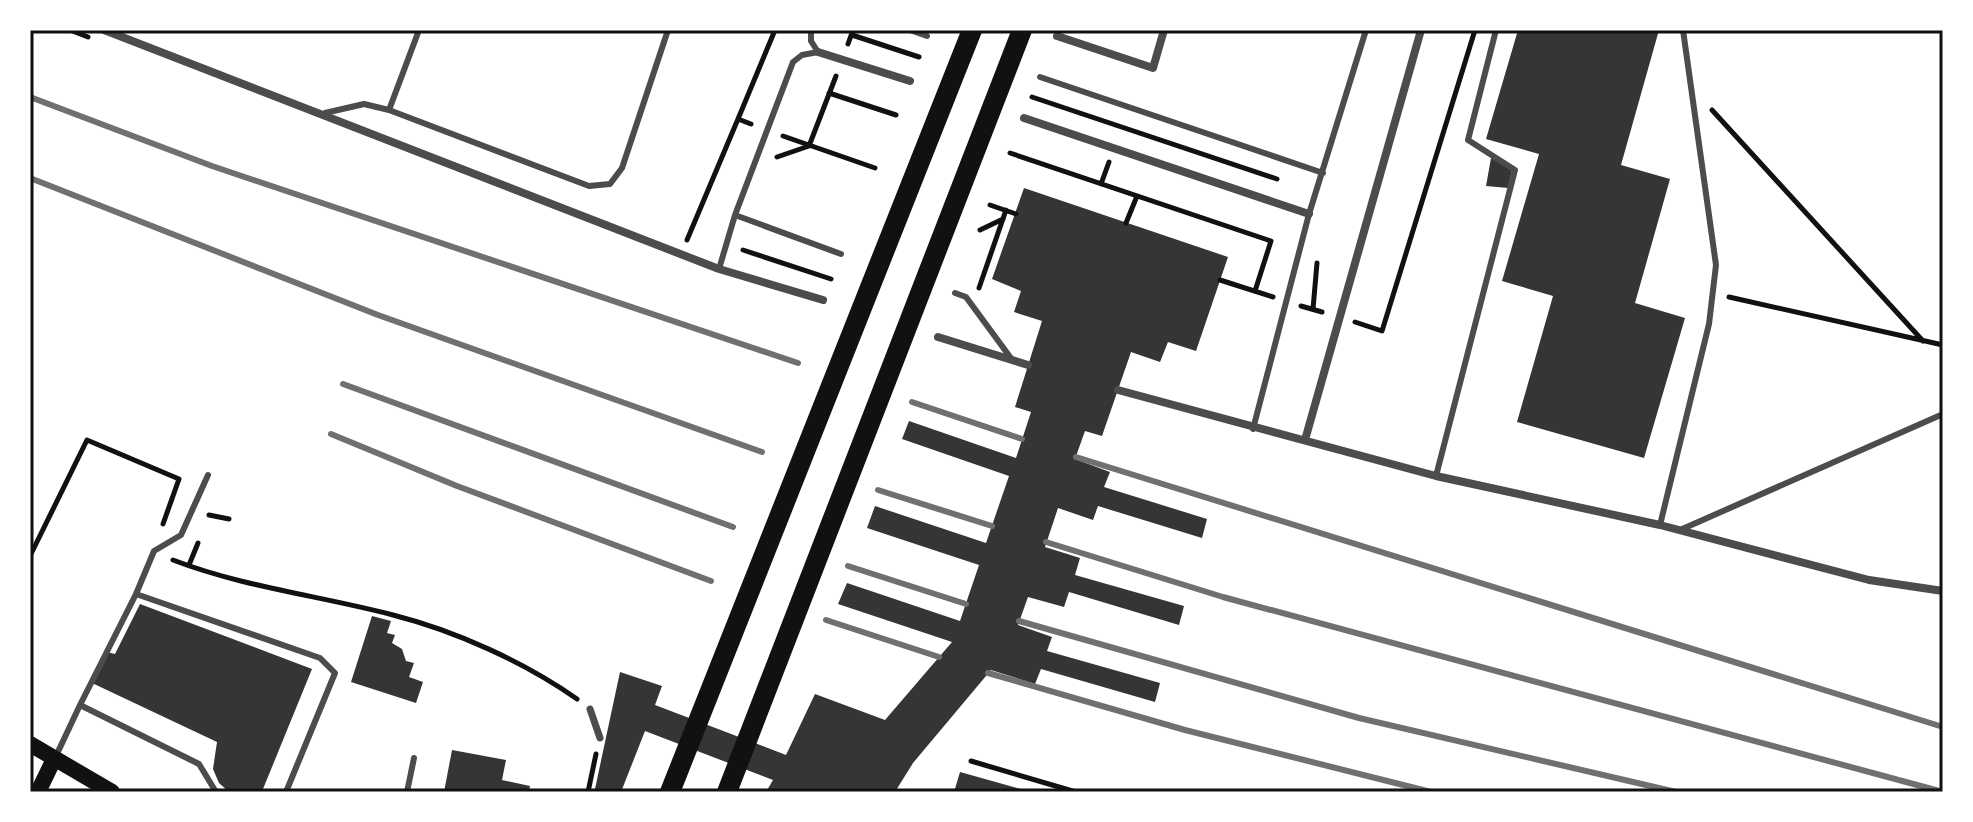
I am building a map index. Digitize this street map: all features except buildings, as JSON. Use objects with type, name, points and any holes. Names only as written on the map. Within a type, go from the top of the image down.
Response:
[{"type":"main road","points":[[670,792],[972,30]]},
{"type":"main road","points":[[727,792],[1022,30]]},
{"type":"main road","points":[[30,744],[112,792]]},
{"type":"main road","points":[[38,792],[54,759]]},
{"type":"street","points":[[104,30],[325,113],[719,269],[823,300]]},
{"type":"street","points":[[1057,36],[1153,68],[1164,30]]},
{"type":"street","points":[[1305,440],[1421,30]]},
{"type":"street","points":[[818,52],[910,81]]},
{"type":"street","points":[[1024,118],[1309,214]]},
{"type":"street","points":[[938,337],[1028,365]]},
{"type":"street","points":[[1118,390],[1253,429],[1436,476],[1660,525],[1869,580],[1943,591]]},
{"type":"street","points":[[590,709],[600,738]]},
{"type":"lane","points":[[389,110],[419,30]]},
{"type":"lane","points":[[325,113],[364,104],[389,110],[589,186],[610,184],[622,168],[668,30]]},
{"type":"lane","points":[[719,269],[735,215],[793,62],[802,55],[818,52],[811,41],[811,30]]},
{"type":"lane","points":[[910,30],[927,36]]},
{"type":"lane","points":[[1253,429],[1309,214],[1366,30]]},
{"type":"lane","points":[[1436,476],[1515,170],[1468,140],[1496,30]]},
{"type":"lane","points":[[1660,525],[1709,324],[1716,265],[1683,30]]},
{"type":"lane","points":[[1040,77],[1323,173]]},
{"type":"lane","points":[[735,215],[752,224],[841,254]]},
{"type":"lane","points":[[955,293],[966,297],[1013,361]]},
{"type":"lane","points":[[1680,530],[1943,414]]},
{"type":"lane","points":[[54,759],[136,594],[154,551],[181,535],[208,475]]},
{"type":"lane","points":[[136,594],[320,658],[335,673],[286,792]]},
{"type":"lane","points":[[80,705],[199,764],[216,792]]},
{"type":"lane","points":[[407,792],[414,758]]},
{"type":"path","points":[[1220,280],[1382,331],[1475,30]]},
{"type":"path","points":[[773,169],[778,155],[809,146],[852,32],[919,57]]},
{"type":"path","points":[[1690,85],[1923,341]]},
{"type":"path","points":[[829,93],[896,115]]},
{"type":"path","points":[[1032,97],[1277,179]]},
{"type":"path","points":[[1010,153],[1271,241],[1255,291]]},
{"type":"path","points":[[1126,223],[1137,196]]},
{"type":"path","points":[[990,205],[1016,214]]},
{"type":"path","points":[[966,297],[978,291],[1006,210]]},
{"type":"path","points":[[980,230],[1003,219]]},
{"type":"path","points":[[752,224],[742,251],[831,279]]},
{"type":"path","points":[[1713,294],[1943,345]]},
{"type":"path","points":[[31,555],[87,440],[179,479],[154,551],[189,565],[396,616],[476,644],[570,694]]},
{"type":"path","points":[[205,526],[210,513],[229,519]]},
{"type":"path","points":[[189,565],[199,539]]},
{"type":"path","points":[[588,792],[600,738]]},
{"type":"path","points":[[971,761],[1076,792]]},
{"type":"railway","points":[[30,97],[212,166],[798,363]]},
{"type":"railway","points":[[30,178],[378,315],[762,452]]},
{"type":"railway","points":[[343,384],[733,527]]},
{"type":"railway","points":[[912,402],[1022,439]]},
{"type":"railway","points":[[331,434],[457,486],[711,581]]},
{"type":"railway","points":[[1076,457],[1943,727]]},
{"type":"railway","points":[[878,490],[992,526]]},
{"type":"railway","points":[[1046,542],[1223,597],[1943,792]]},
{"type":"railway","points":[[848,566],[966,604]]},
{"type":"railway","points":[[826,620],[939,657]]},
{"type":"railway","points":[[1019,621],[1359,718],[1676,792]]},
{"type":"railway","points":[[988,673],[1185,730],[1431,792]]}]
